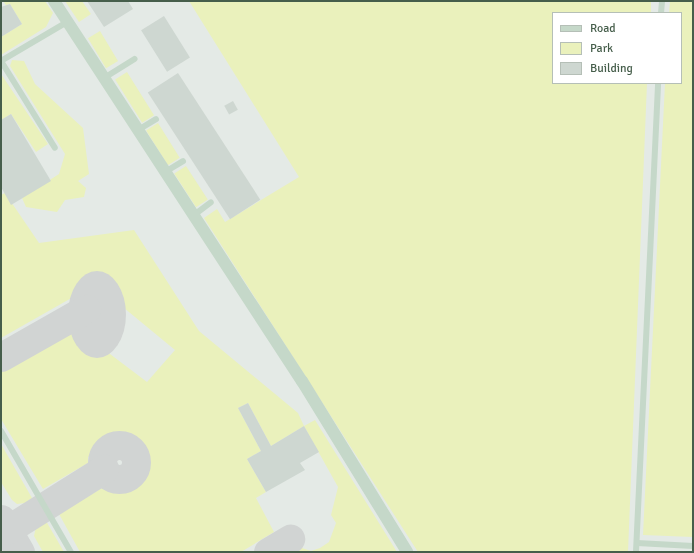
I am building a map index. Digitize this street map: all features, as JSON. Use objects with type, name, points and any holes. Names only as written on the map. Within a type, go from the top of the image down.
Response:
[{"type":"street","points":[[54,1],[302,381],[407,552]]},
{"type":"lane","points":[[661,12],[662,1]]},
{"type":"lane","points":[[55,148],[1,61],[67,22]]},
{"type":"lane","points":[[104,78],[135,59]]},
{"type":"lane","points":[[636,552],[658,84]]},
{"type":"lane","points":[[138,130],[156,119]]},
{"type":"lane","points":[[165,172],[183,161]]},
{"type":"lane","points":[[194,215],[211,202]]},
{"type":"lane","points":[[1,431],[71,552]]},
{"type":"lane","points":[[637,543],[693,546]]},
{"type":"shaded area","points":[[1,1],[693,1],[693,552],[1,552]]},
{"type":"green space","points":[[3,1],[45,1],[53,13],[46,27],[1,55],[1,37],[22,24],[10,4],[6,5]]},
{"type":"green space","points":[[65,1],[82,1],[91,14],[79,22]]},
{"type":"green space","points":[[189,1],[651,1],[651,12],[552,12],[552,84],[647,84],[628,552],[418,552],[204,218],[217,209],[225,222],[299,177]]},
{"type":"green space","points":[[670,1],[693,1],[693,537],[643,535],[665,84],[682,84],[682,12],[669,12]]},
{"type":"green space","points":[[100,31],[118,61],[106,68],[88,38]]},
{"type":"green space","points":[[12,60],[24,61],[35,84],[83,128],[89,174],[78,181],[86,188],[84,197],[65,200],[57,212],[26,207],[22,198],[59,174],[65,154],[10,66]]},
{"type":"green space","points":[[127,72],[154,115],[142,123],[115,79]]},
{"type":"green space","points":[[1,74],[48,144],[36,152],[11,114],[1,120]]},
{"type":"green space","points":[[158,123],[180,158],[168,165],[146,130]]},
{"type":"green space","points":[[186,166],[208,200],[196,207],[174,174]]},
{"type":"green space","points":[[5,193],[39,243],[134,230],[199,331],[298,413],[304,426],[271,446],[248,403],[238,408],[261,451],[247,459],[266,492],[256,498],[274,532],[241,552],[80,552],[59,514],[105,486],[118,489],[138,479],[142,458],[146,455],[139,444],[136,446],[130,440],[109,441],[99,446],[94,455],[88,457],[88,463],[43,489],[1,419],[1,368],[73,326],[147,382],[175,350],[118,303],[115,286],[100,276],[88,278],[81,283],[75,296],[1,338],[1,195]]},
{"type":"green space","points":[[315,420],[397,552],[296,552],[302,548],[311,551],[320,548],[329,542],[336,523],[331,515],[338,487],[304,426]]},
{"type":"green space","points":[[1,444],[32,498],[25,503],[17,504],[12,500],[1,482]]},
{"type":"green space","points":[[46,521],[64,552],[43,552],[34,536],[36,527]]},
{"type":"building","points":[[87,1],[128,1],[133,9],[104,27]]},
{"type":"building","points":[[10,4],[22,24],[1,37],[1,7]]},
{"type":"building","points":[[164,16],[190,58],[167,72],[141,30]]},
{"type":"building","points":[[178,73],[260,200],[230,219],[148,93]]},
{"type":"building","points":[[233,101],[238,110],[229,115],[224,106]]},
{"type":"building","points":[[11,114],[51,181],[11,205],[1,187],[1,120]]},
{"type":"building","points":[[248,403],[271,446],[304,426],[319,452],[300,463],[305,470],[266,492],[247,459],[261,451],[238,408]]},
{"type":"taxiway","points":[[96,285],[102,286],[106,289],[109,293],[110,299],[109,305],[106,309],[102,312],[96,313],[90,312],[86,309],[83,305],[82,299],[83,293],[86,289],[90,286],[96,285]]},
{"type":"taxiway","points":[[1,357],[86,309]]},
{"type":"taxiway","points":[[119,445],[131,450],[136,462],[131,474],[119,479],[107,474],[102,462],[107,450],[119,445]]},
{"type":"taxiway","points":[[7,530],[104,469]]},
{"type":"taxiway","points":[[1,519],[20,552]]},
{"type":"taxiway","points":[[268,552],[290,539]]}]
